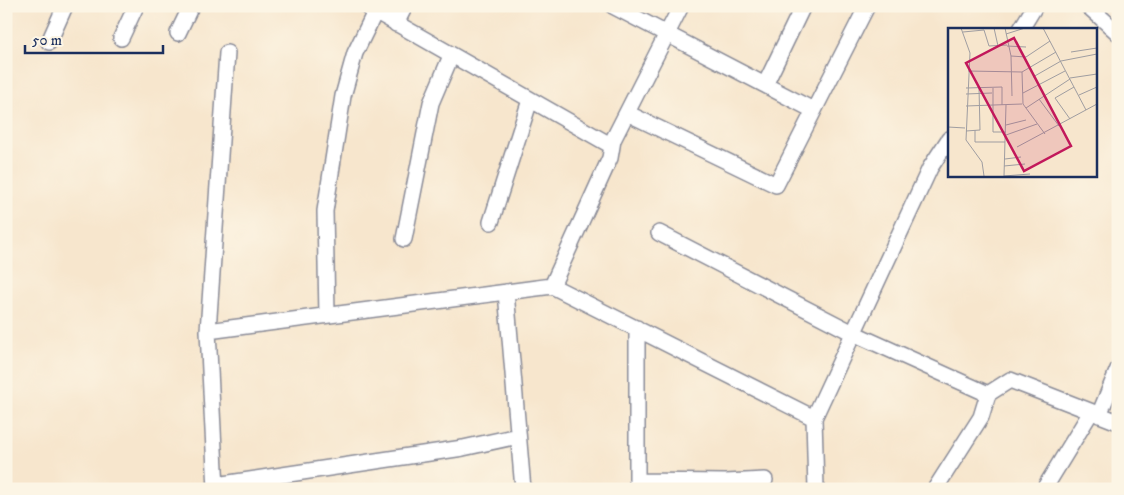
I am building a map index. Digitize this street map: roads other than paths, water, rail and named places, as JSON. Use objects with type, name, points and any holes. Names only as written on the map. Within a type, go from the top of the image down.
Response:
[{"type":"street","points":[[49,42],[64,6]]},
{"type":"street","points":[[121,38],[136,6]]},
{"type":"street","points":[[178,33],[191,6]]},
{"type":"street","points":[[396,24],[405,6]]},
{"type":"street","points":[[613,6],[813,110]]},
{"type":"street","points":[[552,286],[610,158],[613,140],[681,6]]},
{"type":"street","points":[[764,85],[803,6]]},
{"type":"street","points":[[626,113],[776,185],[867,6]]},
{"type":"street","points":[[1022,28],[1035,6]]},
{"type":"street","points":[[1088,6],[1118,33]]},
{"type":"street","points":[[327,315],[325,211],[343,96],[370,9],[612,146]]},
{"type":"street","points":[[227,53],[208,331],[216,487],[463,448],[518,436]]},
{"type":"street","points":[[404,239],[431,103],[451,56]]},
{"type":"street","points":[[491,222],[530,100]]},
{"type":"street","points":[[816,489],[814,418],[930,168],[948,141]]},
{"type":"street","points":[[660,233],[853,333],[988,394]]},
{"type":"street","points":[[208,331],[552,286],[814,418]]},
{"type":"street","points":[[506,292],[523,489]]},
{"type":"street","points":[[637,328],[637,485],[726,486],[765,480]]},
{"type":"street","points":[[1044,489],[1095,414],[1118,369]]},
{"type":"street","points":[[935,489],[981,417],[988,394],[1010,380],[1118,422]]}]
